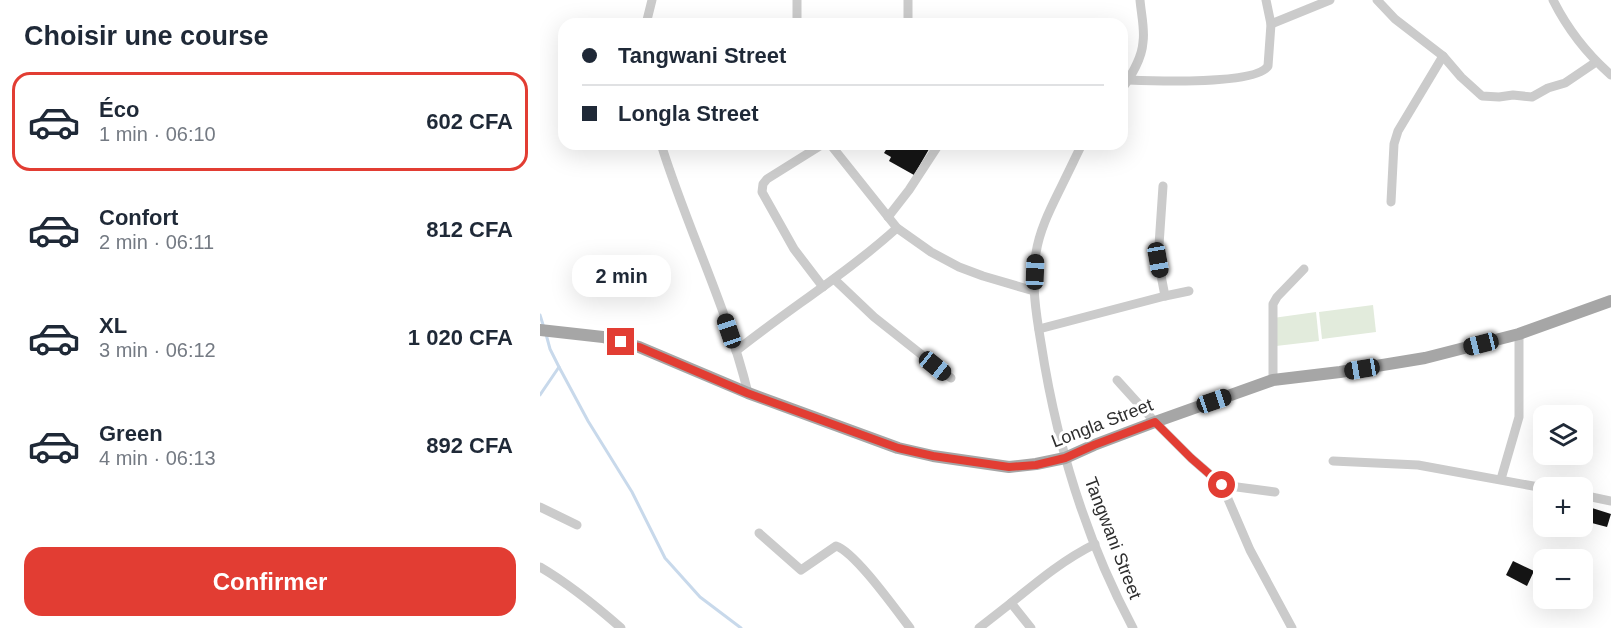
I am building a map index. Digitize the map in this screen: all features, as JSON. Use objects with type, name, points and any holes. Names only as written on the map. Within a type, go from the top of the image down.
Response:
[{"type":"main road","name":"Longla Street","points":[[540,330],[603,337],[639,347],[747,393],[898,448],[933,456],[1009,467],[1036,465],[1065,458],[1155,422],[1273,380],[1425,358],[1519,334],[1611,301]]},
{"type":"street","points":[[648,18],[652,0]]},
{"type":"street","points":[[796,0],[796,18]]},
{"type":"street","points":[[908,18],[909,0]]},
{"type":"street","points":[[1140,0],[1144,41],[1141,55],[1128,80],[1192,81],[1244,77],[1261,73],[1267,69],[1271,24],[1266,0]]},
{"type":"street","points":[[1271,24],[1330,0]]},
{"type":"street","points":[[1377,0],[1395,19],[1443,56],[1482,96],[1532,97],[1548,88],[1565,83],[1596,62]]},
{"type":"street","points":[[1553,0],[1562,17],[1596,62],[1611,75]]},
{"type":"street","points":[[1391,202],[1394,144],[1398,131],[1443,56]]},
{"type":"street","points":[[663,150],[736,351],[747,393]]},
{"type":"street","points":[[814,150],[767,179],[763,184],[762,192],[794,249],[823,287]]},
{"type":"street","points":[[835,150],[897,228],[931,252],[959,267],[1034,291]]},
{"type":"street","points":[[888,217],[935,150]]},
{"type":"street","name":"Tangwani Street","points":[[1079,150],[1048,213],[1039,238],[1035,254],[1034,291],[1045,369],[1065,458],[1095,544],[1133,628]]},
{"type":"street","points":[[1163,186],[1158,260],[1165,296]]},
{"type":"street","points":[[736,351],[776,319],[834,279],[897,228]]},
{"type":"street","points":[[1273,380],[1273,304],[1276,297],[1304,269]]},
{"type":"street","points":[[834,279],[874,317],[951,378]]},
{"type":"street","points":[[1039,329],[1189,291]]},
{"type":"street","points":[[1501,479],[1519,417],[1519,334]]},
{"type":"street","points":[[1117,380],[1155,422],[1222,485],[1250,550],[1292,628]]},
{"type":"street","points":[[1333,461],[1418,465],[1533,486]]},
{"type":"street","points":[[1222,485],[1275,492]]},
{"type":"street","points":[[1593,497],[1611,501]]},
{"type":"street","points":[[540,507],[577,525]]},
{"type":"street","points":[[759,533],[801,570],[836,546],[842,548],[867,573],[910,628]]},
{"type":"street","points":[[980,628],[1050,570],[1095,544]]},
{"type":"street","points":[[540,567],[606,614],[621,628]]},
{"type":"street","points":[[1011,603],[1031,628]]},
{"type":"green space","points":[[1373,305],[1376,332],[1322,339],[1319,312]]},
{"type":"green space","points":[[1316,312],[1319,341],[1276,346],[1273,318]]},
{"type":"building","points":[[886,150],[929,150],[914,175],[889,161],[891,157],[884,153]]},
{"type":"building","points":[[1593,508],[1611,514],[1607,527],[1593,523]]},
{"type":"building","points":[[1513,561],[1533,571],[1527,586],[1506,575]]},
{"type":"waterway","points":[[540,315],[544,328]]},
{"type":"waterway","points":[[540,395],[559,367],[546,334]]},
{"type":"waterway","points":[[559,367],[588,421],[632,492],[665,558],[700,597],[741,628]]},
{"type":"route","points":[[621,342],[639,347],[747,393],[898,448],[933,456],[1009,467],[1036,465],[1065,458],[1155,422],[1222,485]]}]
